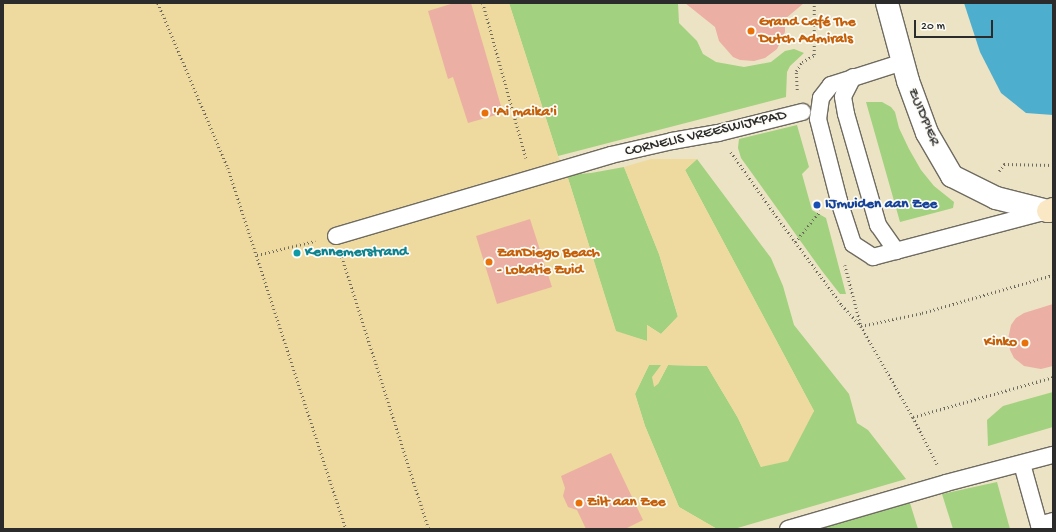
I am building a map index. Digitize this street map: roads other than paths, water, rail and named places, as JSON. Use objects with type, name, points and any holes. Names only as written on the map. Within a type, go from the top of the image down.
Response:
[{"type":"street","name":"ZUIDPIER","points":[[887,3],[903,62],[927,133],[952,176],[996,198],[1051,210]]},
{"type":"lane","points":[[903,62],[831,85],[821,98],[818,119],[839,201],[853,244],[873,257],[1051,210]]},
{"type":"lane","points":[[853,77],[843,97],[846,114],[878,225],[896,251]]},
{"type":"lane","name":"CORNELIS VREESWIJKPAD","points":[[336,236],[611,155],[672,141],[718,133],[802,112]]},
{"type":"lane","points":[[788,529],[946,483],[1053,455]]},
{"type":"lane","points":[[1022,464],[1039,525],[1053,521]]},
{"type":"water","points":[[964,3],[1053,3],[1053,115],[1026,113],[1001,93],[980,52]]},
{"type":"place","name":"Grand Café The Dutch Admirals","points":[[751,31]]},
{"type":"place","name":"'Ai maika'i","points":[[485,113]]},
{"type":"place","name":"IJmuiden aan Zee","points":[[817,205]]},
{"type":"place","name":"Kennemerstrand","points":[[297,253]]},
{"type":"place","name":"ZanDiego Beach - Lokatie Zuid","points":[[489,262]]},
{"type":"place","name":"Kinko","points":[[1025,343]]},
{"type":"place","name":"Zilt aan Zee","points":[[579,503]]}]
